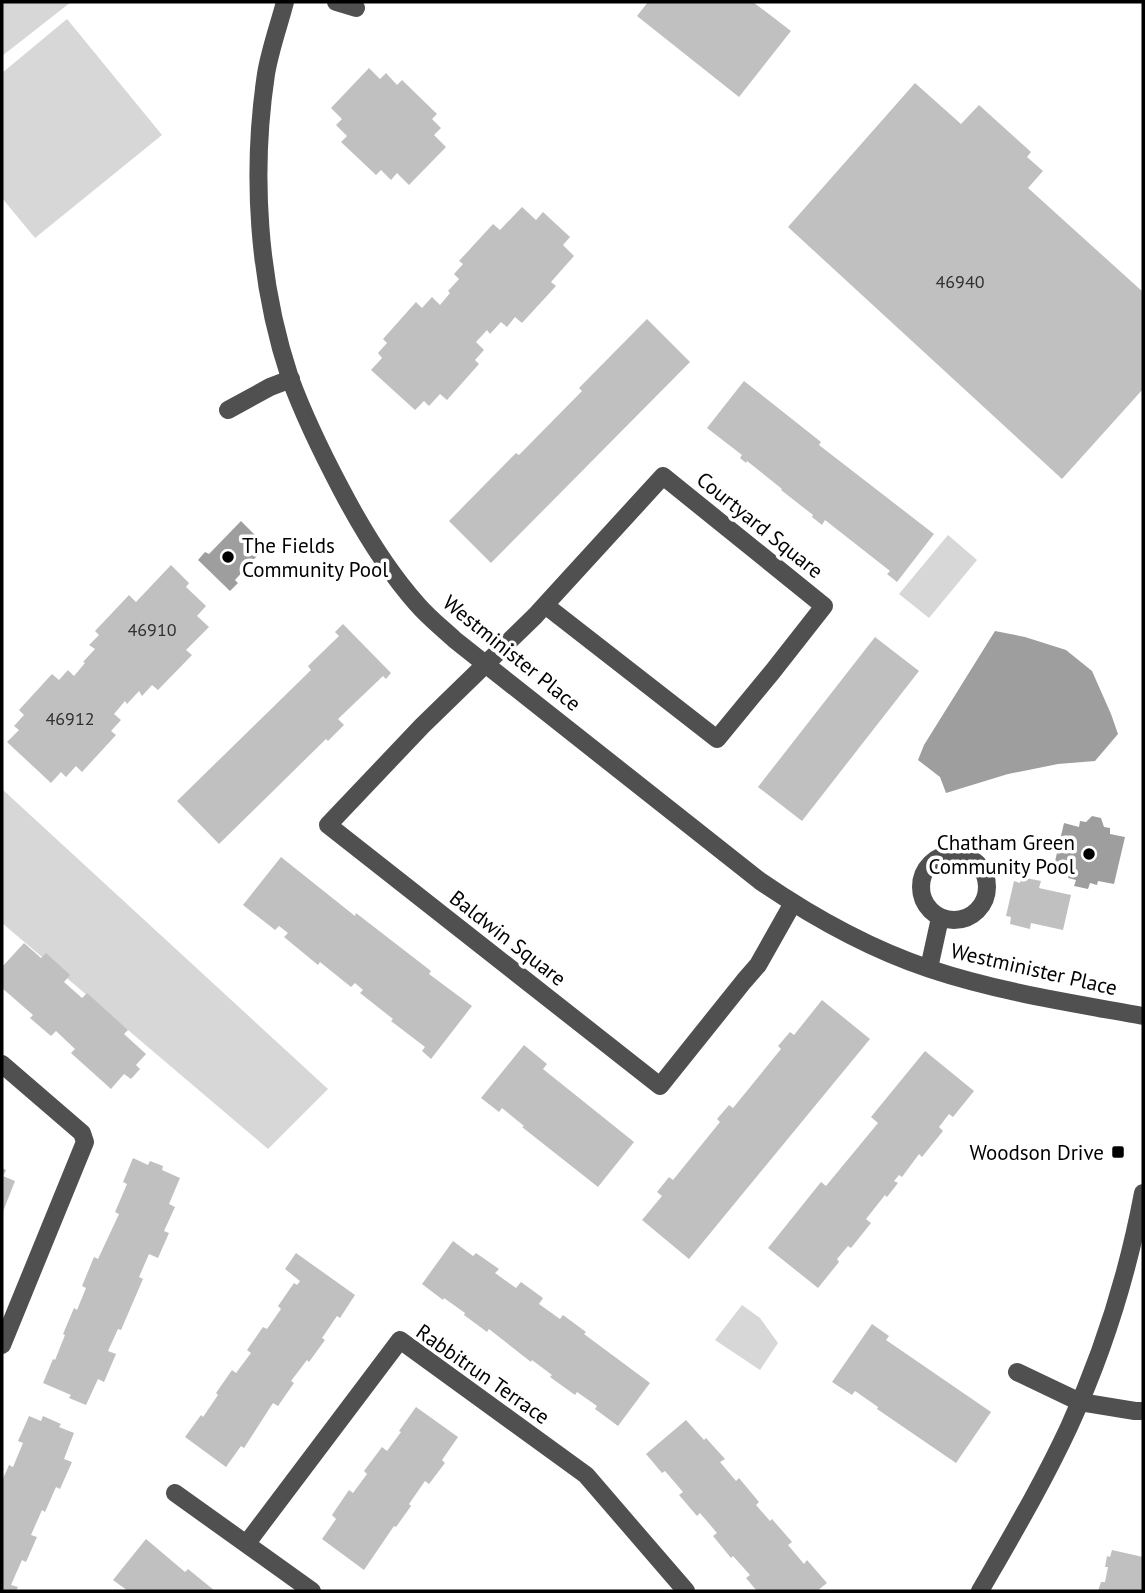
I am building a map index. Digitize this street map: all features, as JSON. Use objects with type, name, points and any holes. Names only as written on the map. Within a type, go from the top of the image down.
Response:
[{"type":"street","name":"Westminister Place","points":[[285,2],[267,72],[259,164],[261,228],[279,342],[316,440],[358,520],[417,605],[455,640],[740,865],[793,903],[881,950],[929,968],[1002,989],[1143,1016]]},
{"type":"street","points":[[336,2],[356,8]]},
{"type":"street","points":[[228,410],[291,379]]},
{"type":"street","name":"Courtyard Square","points":[[486,664],[545,605],[663,476],[824,606],[717,739],[545,605]]},
{"type":"street","name":"Baldwin Square","points":[[486,664],[422,726],[328,825],[660,1086],[758,965],[793,903]]},
{"type":"street","points":[[929,968],[940,918]]},
{"type":"street","points":[[2,1064],[82,1133],[85,1142],[2,1345]]},
{"type":"street","points":[[980,1591],[1080,1402],[1109,1326],[1130,1253],[1143,1193]]},
{"type":"street","name":"Rabbitrun Terrace","points":[[247,1543],[400,1340],[586,1475],[686,1591]]},
{"type":"street","points":[[1017,1372],[1080,1402],[1143,1411]]},
{"type":"street","points":[[175,1493],[312,1591]]},
{"type":"shaded area","points":[[2,2],[71,2],[2,56]]},
{"type":"shaded area","points":[[67,19],[162,135],[35,238],[2,198],[2,73]]},
{"type":"shaded area","name":"The Fields Community Pool","points":[[241,521],[266,546],[235,580],[238,583],[230,591],[198,560],[205,552],[209,554]]},
{"type":"shaded area","points":[[948,535],[977,560],[929,618],[899,594]]},
{"type":"shaded area","points":[[995,631],[1066,650],[1092,671],[1118,734],[1095,761],[1058,764],[1008,774],[946,793],[940,777],[918,760],[924,745]]},
{"type":"shaded area","points":[[2,789],[328,1089],[268,1149],[2,923]]},
{"type":"shaded area","name":"Chatham Green Community Pool","points":[[1092,816],[1101,818],[1104,827],[1110,828],[1110,834],[1125,837],[1114,884],[1098,881],[1097,885],[1090,883],[1088,889],[1074,886],[1076,880],[1068,878],[1069,874],[1053,870],[1064,823],[1079,827],[1080,821],[1086,822]]},
{"type":"shaded area","points":[[742,1305],[760,1318],[778,1343],[760,1370],[715,1340]]},
{"type":"building","points":[[648,2],[753,2],[791,31],[739,97],[637,16]]},
{"type":"building","points":[[369,68],[380,79],[386,73],[397,85],[402,80],[437,114],[432,119],[441,128],[434,135],[446,147],[409,185],[397,173],[391,180],[381,170],[376,175],[341,142],[347,136],[336,125],[342,119],[331,108]]},
{"type":"building","points":[[915,83],[961,124],[979,105],[1031,152],[1027,157],[1043,171],[1028,188],[1143,292],[1143,389],[1062,479],[788,227]]},
{"type":"building","points":[[522,207],[536,220],[543,212],[570,237],[563,245],[574,256],[551,282],[556,286],[522,323],[515,317],[507,327],[501,322],[490,334],[487,330],[476,342],[484,350],[475,360],[479,364],[447,400],[440,394],[429,406],[424,401],[415,410],[371,370],[382,358],[378,353],[387,343],[383,339],[416,302],[422,308],[432,297],[440,305],[459,279],[454,274],[463,264],[459,261],[493,224],[500,230]]},
{"type":"building","points":[[647,319],[690,362],[491,563],[449,521],[582,391],[579,388]]},
{"type":"building","points":[[744,381],[821,442],[819,445],[934,534],[897,582],[887,574],[890,571],[825,520],[822,525],[707,428]]},
{"type":"building","points":[[171,565],[189,583],[186,587],[206,606],[197,616],[209,627],[186,650],[192,655],[158,690],[152,685],[142,696],[139,691],[127,704],[125,701],[114,714],[121,720],[111,731],[116,735],[82,772],[76,766],[66,777],[61,772],[51,783],[7,742],[19,730],[14,726],[24,715],[19,710],[52,674],[59,680],[68,670],[74,676],[95,649],[89,645],[99,635],[95,631],[129,595],[136,602]]},
{"type":"building","points":[[343,624],[391,673],[386,679],[383,676],[338,719],[344,725],[328,741],[326,739],[219,844],[177,801],[311,670],[308,666],[339,636],[335,632]]},
{"type":"building","points":[[875,637],[919,671],[802,821],[758,787]]},
{"type":"building","points":[[281,857],[355,916],[356,913],[431,971],[429,974],[472,1006],[431,1059],[422,1051],[425,1047],[360,993],[363,990],[355,983],[351,987],[320,962],[318,965],[284,937],[288,933],[279,926],[275,930],[243,905]]},
{"type":"building","points":[[1021,877],[1041,881],[1039,888],[1071,895],[1063,930],[1031,923],[1030,929],[1010,924],[1011,917],[1006,916],[1014,881],[1020,883]]},
{"type":"building","points":[[24,943],[41,958],[46,953],[70,975],[64,982],[82,998],[87,993],[128,1030],[124,1034],[146,1054],[136,1065],[140,1069],[131,1079],[124,1074],[111,1089],[71,1053],[75,1049],[56,1031],[51,1036],[30,1018],[33,1015],[2,988],[2,967]]},
{"type":"building","points":[[822,1000],[870,1039],[689,1259],[642,1220],[662,1196],[657,1192],[669,1177],[673,1180],[720,1122],[717,1119],[729,1105],[733,1108],[781,1049],[778,1046],[790,1032],[794,1035]]},
{"type":"building","points":[[524,1045],[547,1064],[543,1069],[634,1142],[598,1187],[502,1108],[499,1112],[481,1098]]},
{"type":"building","points":[[925,1051],[974,1091],[953,1117],[949,1114],[939,1127],[943,1131],[922,1157],[919,1154],[902,1177],[899,1175],[894,1181],[898,1183],[866,1219],[871,1223],[851,1248],[848,1246],[837,1259],[839,1262],[818,1288],[768,1248],[821,1182],[826,1186],[878,1123],[871,1117]]},
{"type":"building","points":[[133,1158],[148,1165],[150,1161],[163,1166],[162,1170],[180,1178],[169,1204],[175,1207],[164,1231],[169,1233],[158,1258],[149,1254],[139,1277],[143,1279],[121,1330],[118,1329],[108,1351],[116,1354],[104,1382],[98,1379],[86,1405],[43,1383],[53,1359],[55,1360],[74,1308],[77,1310],[86,1288],[82,1286],[94,1257],[98,1259],[119,1214],[115,1212],[127,1184],[123,1182]]},
{"type":"building","points":[[2,1168],[6,1170],[3,1176],[15,1181],[2,1214]]},
{"type":"building","points":[[453,1241],[473,1256],[476,1253],[499,1269],[495,1273],[516,1288],[521,1282],[543,1298],[539,1304],[560,1319],[563,1315],[650,1383],[618,1426],[595,1409],[597,1406],[577,1392],[575,1395],[532,1360],[531,1362],[489,1329],[487,1332],[464,1315],[465,1313],[422,1284]]},
{"type":"building","points":[[296,1253],[355,1295],[340,1318],[337,1316],[322,1338],[325,1340],[309,1362],[307,1360],[291,1381],[294,1383],[278,1406],[273,1403],[244,1448],[241,1446],[226,1467],[185,1437],[201,1415],[203,1417],[232,1370],[236,1373],[251,1353],[247,1350],[263,1327],[267,1329],[281,1309],[278,1306],[294,1283],[297,1285],[300,1281],[285,1269]]},
{"type":"building","points":[[872,1324],[889,1336],[886,1340],[991,1412],[956,1463],[855,1391],[852,1395],[832,1382]]},
{"type":"building","points":[[416,1407],[458,1437],[442,1460],[445,1463],[429,1484],[425,1481],[409,1504],[411,1506],[364,1570],[322,1539],[336,1519],[332,1515],[349,1490],[353,1493],[367,1474],[364,1471],[382,1447],[387,1451]]},
{"type":"building","points":[[29,1416],[41,1421],[43,1416],[74,1433],[64,1459],[72,1462],[60,1489],[56,1487],[31,1535],[37,1537],[26,1562],[22,1560],[11,1585],[18,1587],[16,1591],[2,1591],[2,1481],[9,1465],[13,1467],[23,1443],[18,1441]]},
{"type":"building","points":[[686,1420],[725,1459],[720,1462],[736,1481],[739,1478],[759,1502],[756,1505],[792,1542],[788,1545],[804,1564],[807,1560],[827,1583],[817,1591],[757,1591],[746,1578],[750,1575],[713,1536],[717,1533],[700,1513],[697,1516],[679,1495],[683,1492],[646,1454]]},
{"type":"building","points":[[146,1539],[185,1572],[188,1569],[215,1591],[128,1591],[113,1580]]},
{"type":"building","points":[[1112,1550],[1143,1557],[1143,1591],[1098,1591],[1101,1582],[1105,1582],[1107,1556],[1110,1557]]},
{"type":"place","name":"The Fields Community Pool","points":[[228,557]]},
{"type":"place","name":"Chatham Green Community Pool","points":[[1089,854]]},
{"type":"place","name":"Woodson Drive","points":[[1118,1152]]}]
